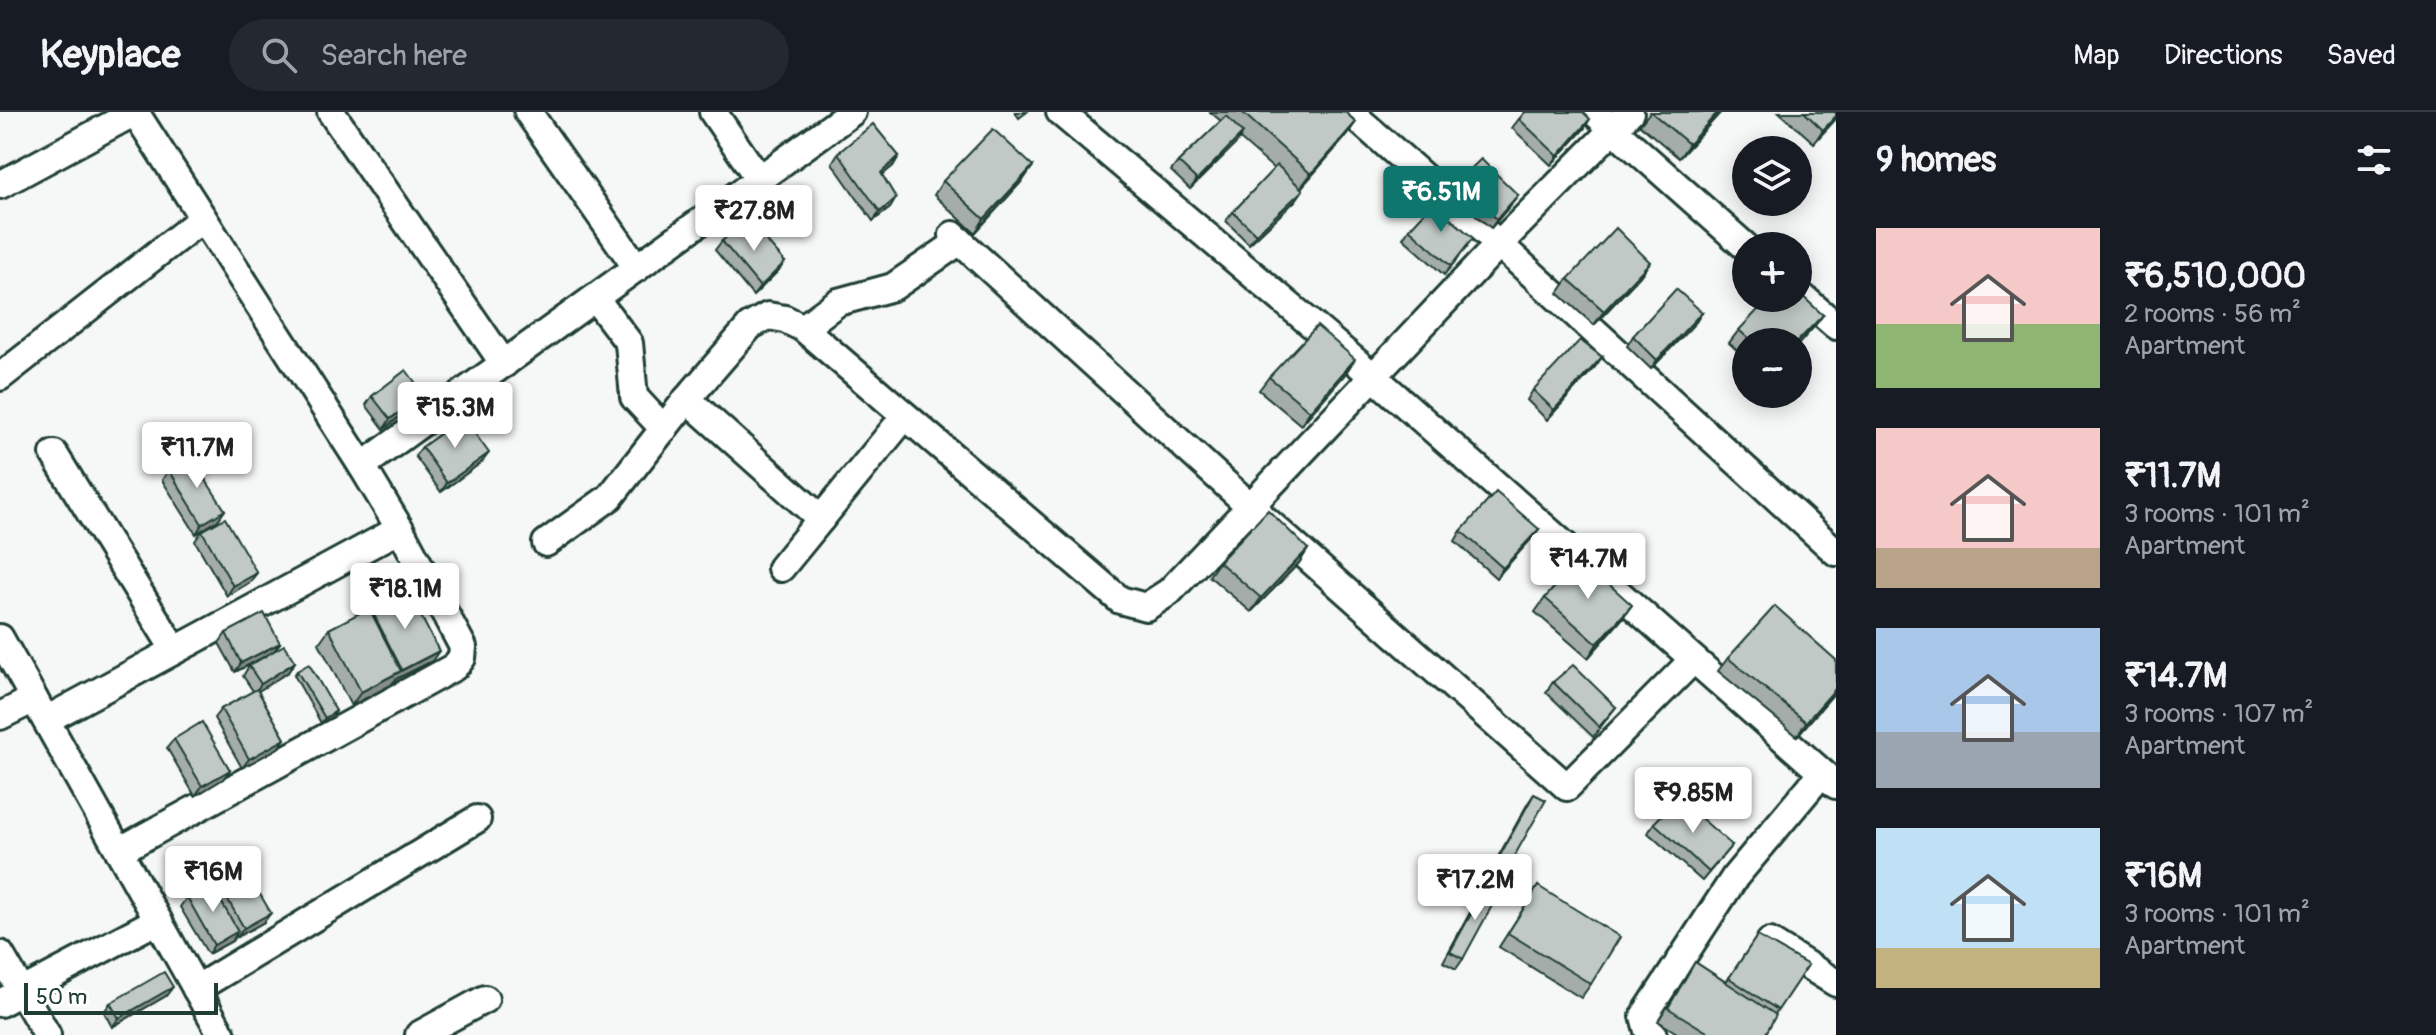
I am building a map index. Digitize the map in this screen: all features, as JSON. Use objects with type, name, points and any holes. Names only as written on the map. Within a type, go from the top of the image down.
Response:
[{"type":"street","points":[[127,112],[136,112]]},
{"type":"street","points":[[0,185],[136,112]]},
{"type":"street","points":[[119,851],[454,667],[462,658],[463,647],[400,529],[362,466],[136,112]]},
{"type":"street","points":[[331,112],[504,364]]},
{"type":"street","points":[[528,112],[637,268]]},
{"type":"street","points":[[713,112],[759,179]]},
{"type":"street","points":[[362,466],[852,112]]},
{"type":"street","points":[[1060,112],[1374,377],[1829,779],[1735,877],[1644,1016],[1648,1031],[1653,1035]]},
{"type":"street","points":[[1350,112],[1836,552]]},
{"type":"street","points":[[1594,112],[1622,121],[1732,233]]},
{"type":"street","points":[[546,543],[610,497],[687,399],[750,326],[768,316],[785,319],[803,328],[1120,600],[1146,607],[1169,592],[1499,244],[1622,121]]},
{"type":"street","points":[[0,377],[203,218]]},
{"type":"street","points":[[803,328],[838,302],[893,287],[957,238],[1251,507],[1567,787],[1693,660]]},
{"type":"street","points":[[595,298],[629,343],[634,397],[664,429]]},
{"type":"street","points":[[1812,305],[1836,326]]},
{"type":"street","points":[[687,399],[821,519]]},
{"type":"street","points":[[781,568],[905,416]]},
{"type":"street","points":[[54,454],[174,649]]},
{"type":"street","points":[[0,716],[40,710],[174,649],[400,529]]},
{"type":"street","points":[[0,638],[222,1035]]},
{"type":"street","points":[[196,989],[477,819]]},
{"type":"street","points":[[11,997],[158,920]]},
{"type":"street","points":[[1770,942],[1836,983]]},
{"type":"street","points":[[0,954],[11,997],[47,1035]]},
{"type":"street","points":[[419,1035],[485,999]]},
{"type":"building","points":[[1242,112],[1345,112],[1356,122],[1311,174]]},
{"type":"building","points":[[1525,112],[1583,112],[1590,119],[1558,156],[1519,119]]},
{"type":"building","points":[[1651,112],[1718,112],[1689,144]]},
{"type":"building","points":[[1804,112],[1836,112],[1836,116],[1823,130]]},
{"type":"building","points":[[1226,116],[1243,133],[1197,180],[1178,162]]},
{"type":"building","points":[[873,124],[899,156],[881,173],[896,198],[880,212],[838,153]]},
{"type":"building","points":[[993,129],[1033,166],[984,219],[943,181]]},
{"type":"building","points":[[1481,159],[1518,195],[1497,219],[1456,183]]},
{"type":"building","points":[[1277,165],[1303,190],[1256,234],[1233,212]]},
{"type":"building","points":[[1433,203],[1473,238],[1451,266],[1409,229]]},
{"type":"building","points":[[747,219],[785,262],[760,287],[722,241]]},
{"type":"building","points":[[1616,228],[1650,262],[1604,311],[1568,279]]},
{"type":"building","points":[[1676,289],[1702,312],[1657,360],[1633,336]]},
{"type":"building","points":[[1812,305],[1823,315],[1810,328],[1741,328],[1756,312],[1812,312]]},
{"type":"building","points":[[1317,326],[1355,359],[1310,411],[1269,377]]},
{"type":"building","points":[[1580,340],[1602,357],[1554,410],[1533,390]]},
{"type":"building","points":[[406,370],[424,394],[390,419],[372,396]]},
{"type":"building","points":[[463,417],[489,453],[447,483],[422,447]]},
{"type":"building","points":[[191,457],[225,510],[202,524],[169,470]]},
{"type":"building","points":[[1496,492],[1539,529],[1503,568],[1461,531]]},
{"type":"building","points":[[1268,510],[1308,549],[1261,598],[1219,562]]},
{"type":"building","points":[[225,518],[257,573],[233,586],[202,531]]},
{"type":"building","points":[[1580,558],[1632,605],[1597,644],[1545,598]]},
{"type":"building","points":[[409,593],[439,651],[402,670],[372,611]]},
{"type":"building","points":[[1775,606],[1836,660],[1836,688],[1806,722],[1728,658]]},
{"type":"building","points":[[369,608],[401,671],[361,692],[329,629]]},
{"type":"building","points":[[264,613],[280,643],[241,663],[226,633]]},
{"type":"building","points":[[284,645],[295,662],[261,684],[249,666]]},
{"type":"building","points":[[309,664],[336,711],[325,718],[297,671]]},
{"type":"building","points":[[1573,665],[1616,707],[1599,727],[1553,682]]},
{"type":"building","points":[[257,689],[285,739],[249,759],[221,709]]},
{"type":"building","points":[[202,722],[230,770],[202,786],[174,739]]},
{"type":"building","points":[[1534,794],[1546,800],[1503,876],[1492,870]]},
{"type":"building","points":[[1678,798],[1732,845],[1709,872],[1654,823]]},
{"type":"building","points":[[243,865],[271,913],[244,928],[217,881]]},
{"type":"building","points":[[211,884],[238,931],[214,945],[187,897]]},
{"type":"building","points":[[1487,885],[1500,891],[1463,959],[1450,952]]},
{"type":"building","points":[[1538,886],[1620,937],[1591,984],[1508,933]]},
{"type":"building","points":[[1757,936],[1808,965],[1778,1010],[1729,978]]},
{"type":"building","points":[[1695,962],[1776,1015],[1765,1035],[1712,1035],[1668,1008]]},
{"type":"building","points":[[164,972],[173,987],[119,1018],[110,1003]]}]
